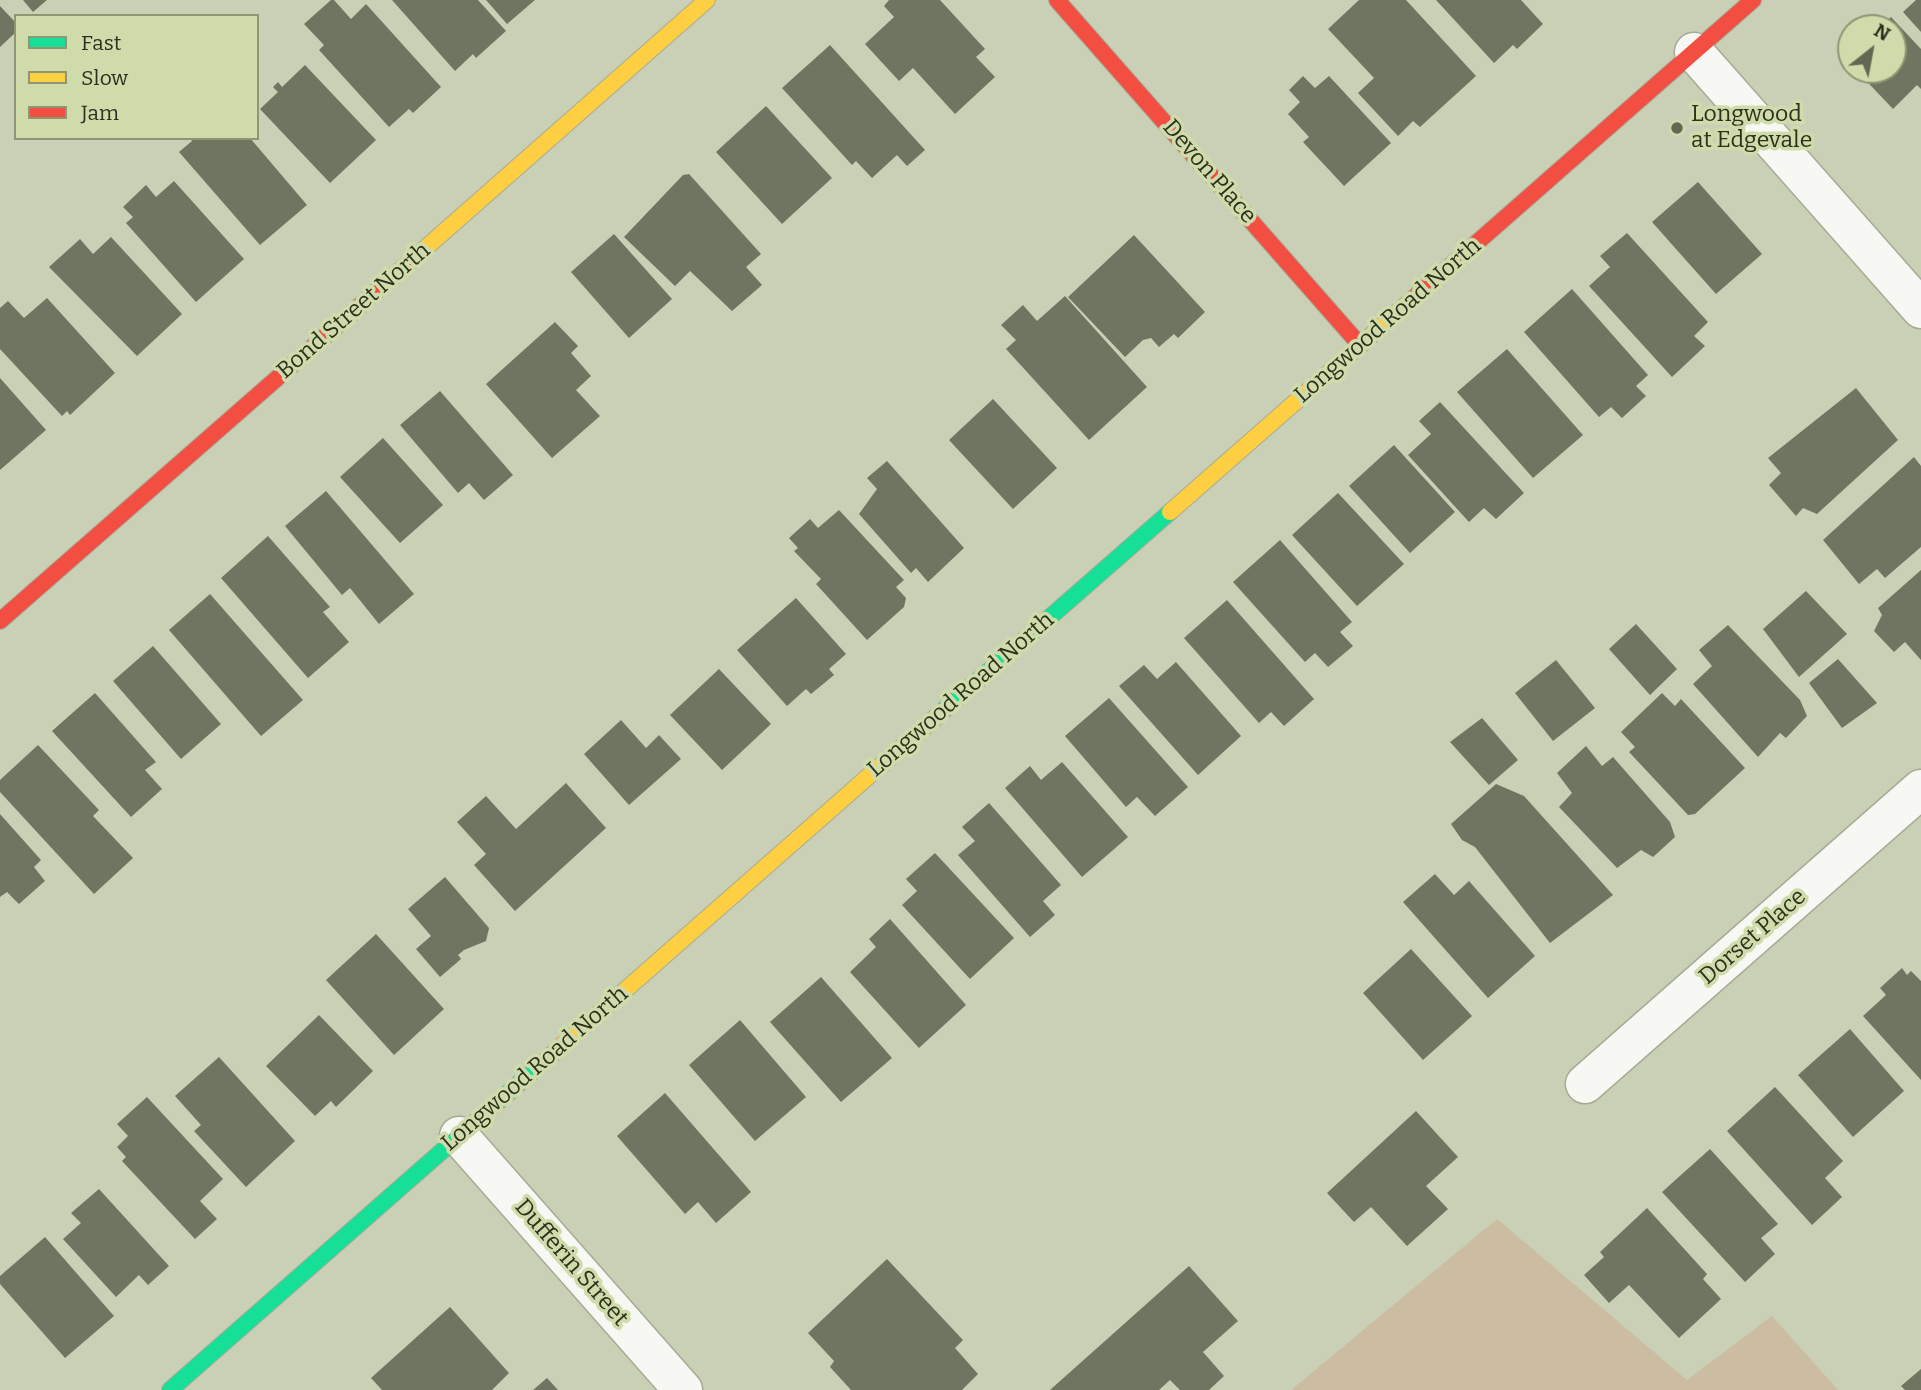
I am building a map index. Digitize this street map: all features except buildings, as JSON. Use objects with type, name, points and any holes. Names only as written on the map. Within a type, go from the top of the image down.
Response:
[{"type":"street","name":"Bond Street North","points":[[0,621],[708,0]]},
{"type":"street","name":"Devon Place","points":[[1057,0],[1360,345]]},
{"type":"street","name":"Longwood Road North","points":[[170,1390],[1753,0]]},
{"type":"street","points":[[1693,52],[1921,309]]},
{"type":"street","name":"Dorset Place","points":[[1585,1084],[1921,789]]},
{"type":"street","name":"Dufferin Street","points":[[459,1136],[683,1390]]},
{"type":"shaded area","points":[[1497,1219],[1687,1380],[1772,1316],[1838,1390],[1291,1390]]},
{"type":"traffic: fast","points":[[936,717],[1170,512]]},
{"type":"traffic: fast","points":[[170,1390],[557,1050]]},
{"type":"traffic: slow","points":[[404,267],[707,0]]},
{"type":"traffic: slow","points":[[1170,512],[1415,297]]},
{"type":"traffic: slow","points":[[557,1050],[936,717]]},
{"type":"traffic: jam","points":[[1057,0],[1360,345]]},
{"type":"traffic: jam","points":[[1415,297],[1753,0]]},
{"type":"traffic: jam","points":[[0,621],[404,267]]},
{"type":"place","name":"Longwood at Edgevale","points":[[1677,128]]}]
